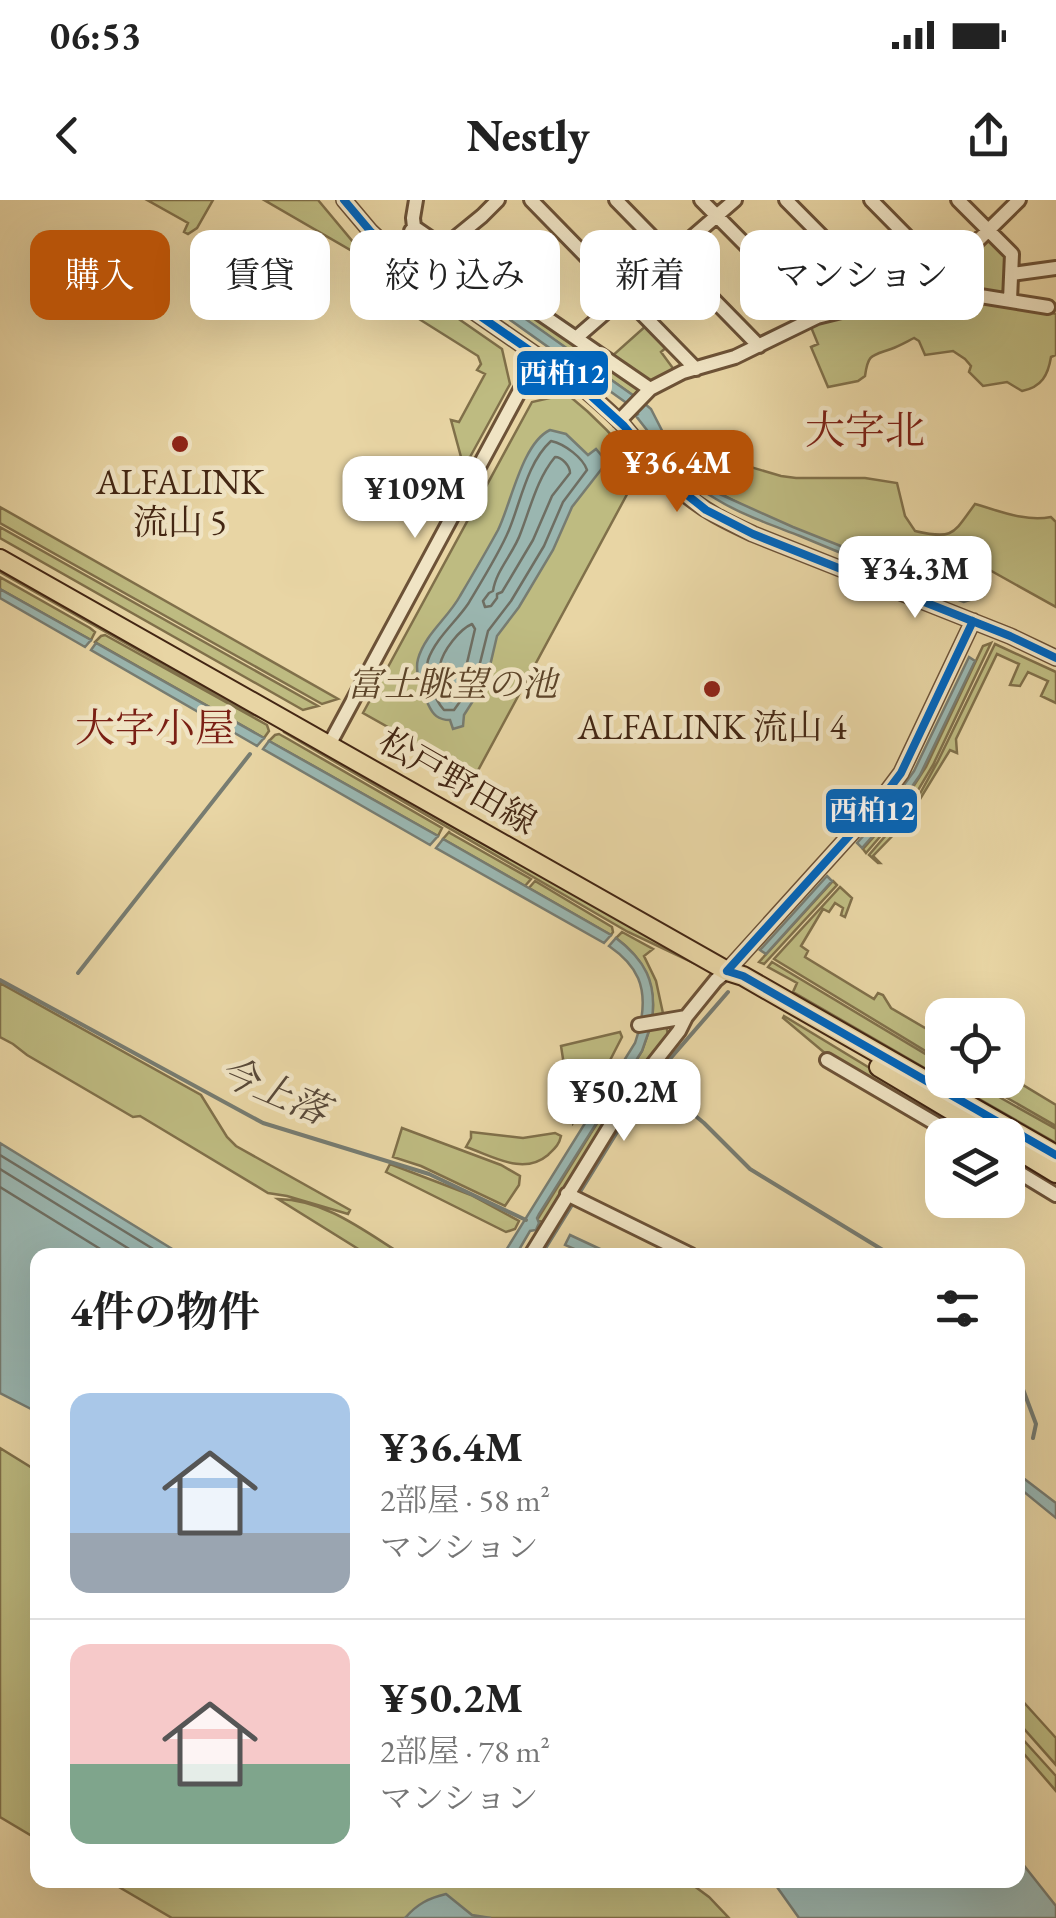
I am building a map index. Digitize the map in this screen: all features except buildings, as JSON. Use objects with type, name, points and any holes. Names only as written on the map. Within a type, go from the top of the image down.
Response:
[{"type":"main road","name":"松戸野田線","points":[[0,559],[1056,1155]]},
{"type":"main road","name":"松戸野田線","points":[[727,971],[738,983],[964,1118]]},
{"type":"main road","points":[[1025,1154],[1056,1172]]},
{"type":"street","points":[[344,200],[408,266],[578,384],[619,422],[680,490],[722,520],[973,620],[1056,658]]},
{"type":"street","points":[[412,230],[416,200]]},
{"type":"street","points":[[465,230],[498,200]]},
{"type":"street","points":[[531,200],[580,250]]},
{"type":"street","points":[[616,200],[645,230]]},
{"type":"street","points":[[701,200],[740,239]]},
{"type":"street","points":[[701,230],[735,200]]},
{"type":"street","points":[[786,200],[816,230]]},
{"type":"street","points":[[871,200],[901,230]]},
{"type":"street","points":[[958,200],[1012,254],[1010,300]]},
{"type":"street","points":[[984,236],[1019,200]]},
{"type":"street","points":[[1012,274],[1056,268]]},
{"type":"street","points":[[984,296],[1048,307]]},
{"type":"street","points":[[720,306],[760,346]]},
{"type":"street","points":[[550,320],[576,338],[640,398]]},
{"type":"street","points":[[576,338],[596,320]]},
{"type":"street","points":[[648,320],[696,369]]},
{"type":"street","points":[[619,422],[640,398],[696,369],[735,357],[813,320]]},
{"type":"street","points":[[329,744],[538,357]]},
{"type":"street","points":[[536,1248],[573,1198],[631,1092],[680,1031],[686,1017],[877,805],[901,773],[973,620]]},
{"type":"street","points":[[646,1024],[686,1017]]},
{"type":"street","points":[[827,1060],[926,1118]]},
{"type":"street","points":[[1025,1176],[1056,1195]]},
{"type":"street","points":[[573,1198],[677,1248]]},
{"type":"green space","points":[[147,200],[213,200],[197,228],[188,234],[184,232],[188,223]]},
{"type":"green space","points":[[264,200],[318,200],[350,238],[350,250],[330,238],[330,230],[316,230]]},
{"type":"green space","points":[[992,240],[1006,255],[1008,290],[1004,294],[984,291],[984,242]]},
{"type":"green space","points":[[984,299],[1056,314],[1056,355],[1051,357],[1043,379],[1022,391],[1007,382],[983,386],[969,372],[971,366],[965,359],[953,351],[925,355],[914,338],[872,357],[865,376],[858,381],[828,387],[811,347],[818,344],[811,327],[830,320],[984,320]]},
{"type":"green space","points":[[421,320],[460,320],[502,349],[510,384],[464,468],[451,420],[459,422],[485,374],[477,370],[481,364],[478,356]]},
{"type":"green space","points":[[526,320],[539,320],[637,386],[634,396]]},
{"type":"green space","points":[[648,324],[669,345],[661,352],[675,371],[652,381],[611,357]]},
{"type":"green space","name":"富士眺望の池","points":[[567,394],[607,430],[642,472],[475,776],[363,713],[532,402]]},
{"type":"green space","points":[[680,450],[781,476],[865,478],[897,483],[905,516],[915,531],[928,534],[951,532],[975,504],[1022,517],[1051,517],[1056,522],[1056,607],[986,568],[958,593],[810,535],[728,498],[699,480],[684,465]]},
{"type":"green space","points":[[0,507],[338,699],[322,704],[0,523]]},
{"type":"green space","points":[[0,527],[318,706],[303,710],[0,538]]},
{"type":"green space","points":[[0,567],[271,722],[0,572]]},
{"type":"green space","points":[[0,577],[90,628],[95,632],[91,640],[0,589]]},
{"type":"green space","points":[[105,635],[267,725],[269,731],[264,738],[95,642]]},
{"type":"green space","points":[[991,643],[914,797],[866,853],[863,849],[900,807],[926,767],[983,646]]},
{"type":"green space","points":[[995,644],[1056,672],[1056,703],[1041,696],[1048,681],[1028,672],[1020,686],[1010,685],[1019,664],[997,654],[956,739],[957,753],[950,750],[906,822],[910,829],[904,824],[873,856],[878,863],[869,855],[917,799]]},
{"type":"green space","points":[[284,728],[696,964],[628,932],[299,741],[284,732]]},
{"type":"green space","points":[[279,734],[442,828],[438,836],[269,741]]},
{"type":"green space","points":[[449,832],[531,879],[525,886],[443,839]]},
{"type":"green space","points":[[535,881],[612,927],[611,935],[529,888]]},
{"type":"green space","points":[[833,881],[837,885],[764,964],[759,962]]},
{"type":"green space","points":[[840,887],[852,898],[845,917],[841,915],[843,908],[835,903],[829,912],[823,909],[801,946],[808,951],[805,957],[874,999],[878,993],[883,995],[891,1008],[925,1028],[925,1051],[774,959]]},
{"type":"green space","points":[[622,932],[653,949],[644,956],[656,981],[664,1018],[652,1019],[650,984],[641,963],[616,938]]},
{"type":"green space","points":[[772,962],[925,1054],[925,1068],[793,992],[797,983],[768,967]]},
{"type":"green space","points":[[0,983],[201,1095],[236,1146],[350,1210],[348,1214],[268,1193],[140,1116],[133,1117],[27,1055],[0,1037]]},
{"type":"green space","points":[[783,1018],[952,1118],[934,1118],[826,1054]]},
{"type":"green space","points":[[666,1024],[668,1035],[542,1226],[543,1222],[537,1220],[642,1051],[651,1025]]},
{"type":"green space","points":[[620,1032],[622,1037],[589,1101],[573,1123],[561,1046]]},
{"type":"green space","points":[[1025,1086],[1056,1105],[1056,1126],[1007,1098],[1025,1098]]},
{"type":"green space","points":[[977,1098],[1001,1098],[1056,1129],[1056,1143],[1025,1125],[1025,1118],[1012,1118]]},
{"type":"green space","points":[[402,1128],[501,1165],[520,1176],[519,1185],[505,1206],[393,1157]]},
{"type":"green space","points":[[471,1132],[523,1138],[555,1133],[561,1136],[548,1155],[518,1164],[466,1147]]},
{"type":"green space","points":[[390,1164],[471,1195],[519,1221],[515,1229],[506,1232],[386,1172]]},
{"type":"green space","points":[[278,1199],[328,1211],[392,1248],[357,1248]]},
{"type":"green space","points":[[0,1448],[30,1467],[30,1835],[0,1817]]},
{"type":"green space","points":[[1025,1704],[1056,1738],[1056,1765],[1025,1730]]},
{"type":"green space","points":[[1025,1742],[1056,1776],[1056,1791],[1025,1755]]},
{"type":"green space","points":[[121,1888],[697,1888],[729,1918],[172,1918]]},
{"type":"water","points":[[510,320],[527,320],[634,396],[628,404]]},
{"type":"water","points":[[644,403],[674,454],[717,493],[970,600],[964,602],[902,578],[716,499],[680,471],[636,416]]},
{"type":"water","points":[[550,430],[566,434],[588,455],[596,449],[607,462],[572,507],[553,550],[497,636],[489,670],[464,715],[463,726],[453,729],[450,720],[439,718],[430,708],[418,676],[418,659],[498,530],[532,447]]},
{"type":"water","points":[[0,589],[91,640],[85,647],[0,598]]},
{"type":"water","points":[[96,643],[264,738],[257,746],[91,650]]},
{"type":"water","points":[[969,657],[975,661],[920,775],[862,848],[857,843],[914,771]]},
{"type":"water","points":[[269,741],[438,836],[430,845],[263,749]]},
{"type":"water","points":[[443,839],[611,935],[604,943],[436,848]]},
{"type":"water","points":[[827,876],[832,881],[766,954],[760,950]]},
{"type":"water","points":[[616,938],[647,973],[653,994],[652,1019],[641,1021],[643,998],[638,978],[627,961],[609,946]]},
{"type":"water","points":[[651,1025],[642,1051],[539,1214],[536,1230],[530,1231],[520,1248],[507,1248],[635,1043],[640,1027]]},
{"type":"water","points":[[0,1143],[171,1248],[30,1248],[30,1408],[0,1393]]},
{"type":"water","points":[[570,1235],[598,1248],[572,1248],[565,1245]]},
{"type":"water","points":[[1025,1479],[1056,1503],[1056,1518],[1025,1493]]},
{"type":"water","points":[[1025,1867],[1056,1906],[1056,1918],[799,1918],[778,1888],[1025,1888]]},
{"type":"water","points":[[446,1894],[472,1915],[491,1918],[405,1918],[424,1902]]},
{"type":"waterway","points":[[78,973],[250,754]]},
{"type":"waterway","name":"今上落","points":[[0,980],[263,1123],[429,1174],[526,1220]]},
{"type":"waterway","points":[[545,1248],[643,1090],[728,992]]},
{"type":"waterway","points":[[663,1089],[750,1169],[880,1248]]},
{"type":"waterway","points":[[1025,1395],[1036,1424],[1033,1438]]},
{"type":"transit line","name":"西柏12","points":[[344,200],[408,266],[578,384],[624,426],[672,483],[706,510],[753,534],[1056,658]]},
{"type":"transit line","name":"西柏12","points":[[727,971],[877,805],[901,773],[973,621]]},
{"type":"transit line","name":"西柏12","points":[[727,971],[743,976],[1056,1155]]},
{"type":"place","name":"ALFALINK 流山 5","points":[[180,444]]},
{"type":"place","name":"ALFALINK 流山 4","points":[[712,689]]},
{"type":"district","name":"大字北","points":[[865,430]]},
{"type":"district","name":"大字小屋","points":[[155,728]]}]
